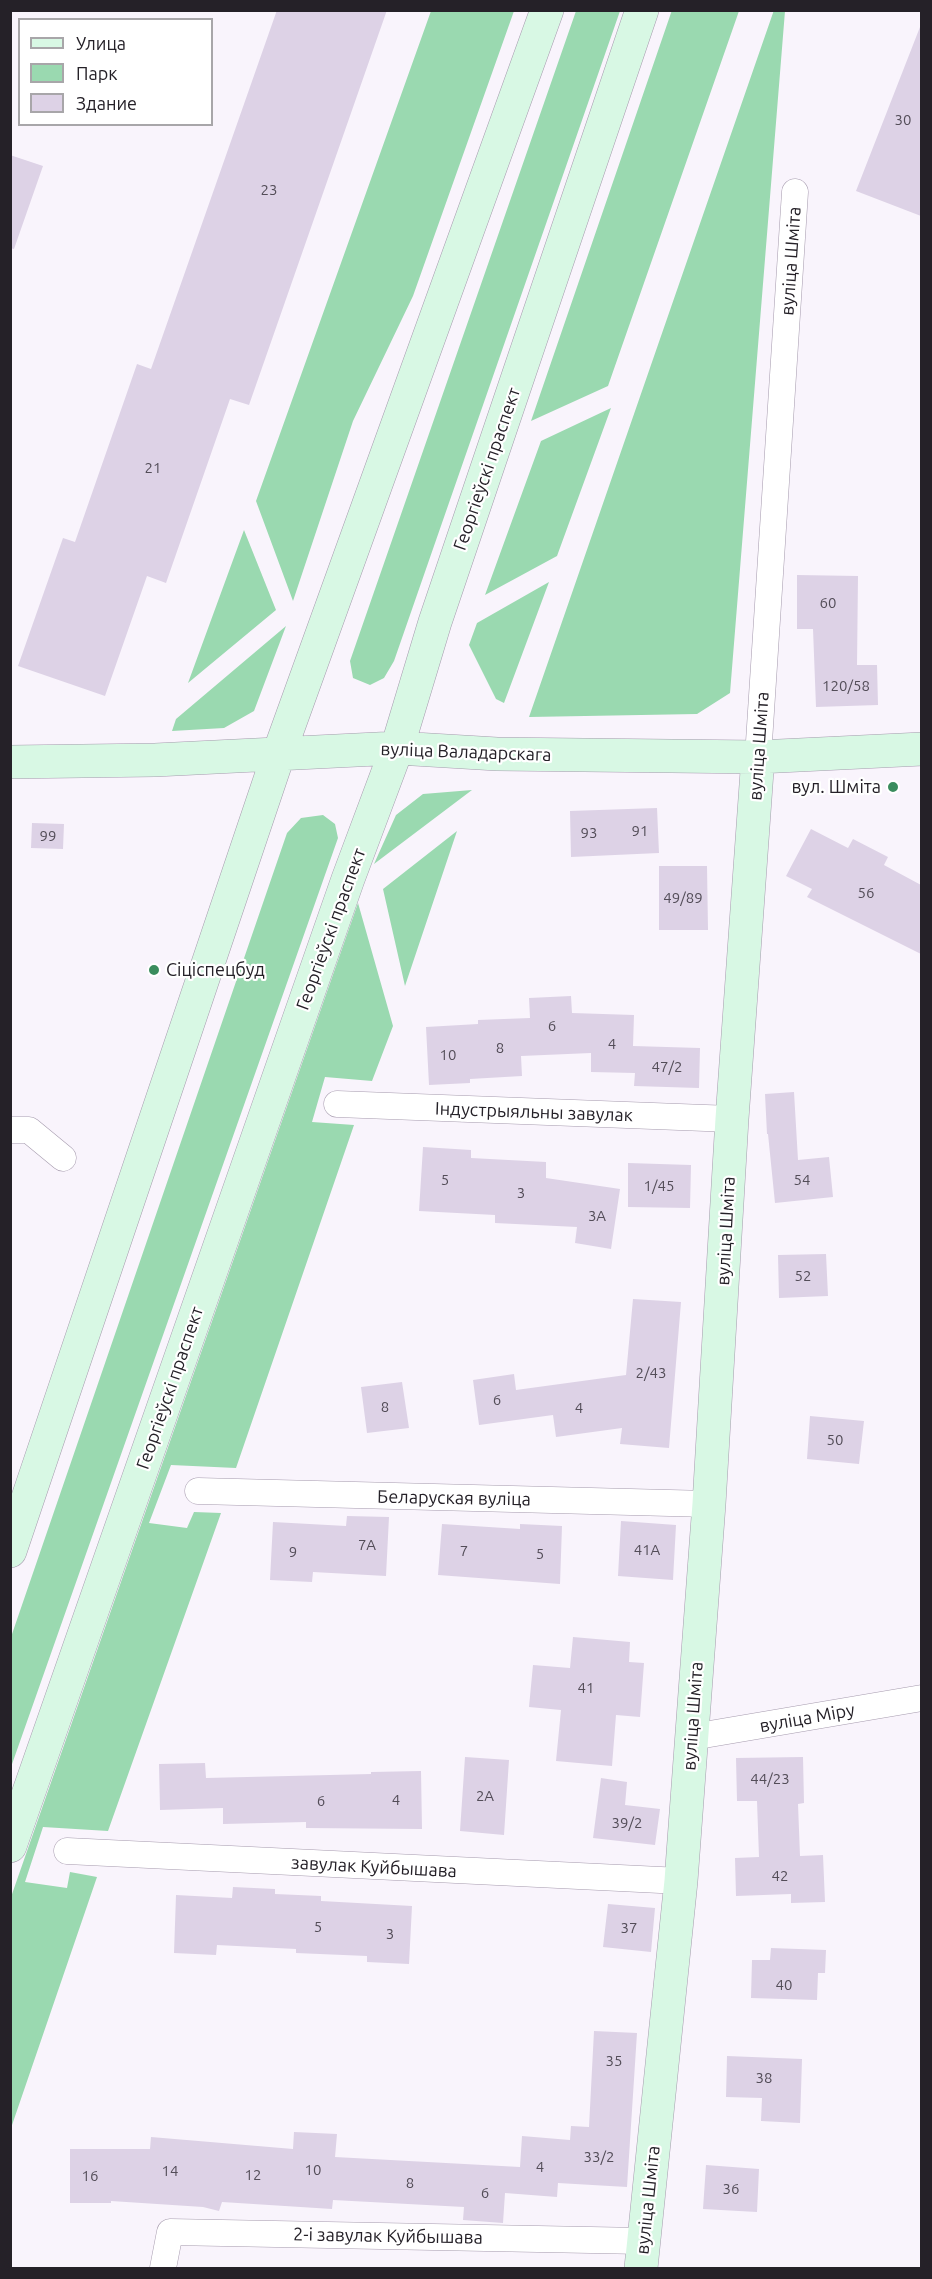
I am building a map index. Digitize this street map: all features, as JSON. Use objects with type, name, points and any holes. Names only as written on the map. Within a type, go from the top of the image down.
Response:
[{"type":"main road","points":[[10,1551],[279,753],[547,10]]},
{"type":"main road","name":"Георгіеўскі праспект","points":[[10,1846],[344,890],[397,748],[435,622],[642,10]]},
{"type":"main road","name":"вуліца Валадарскага","points":[[10,762],[155,760],[397,748],[497,754],[758,757],[921,749]]},
{"type":"main road","name":"вуліца Шміта","points":[[642,2255],[681,1881],[709,1504],[732,1119],[758,757]]},
{"type":"street","name":"вуліца Шміта","points":[[758,757],[795,192]]},
{"type":"street","name":"Індустрыяльны завулак","points":[[337,1104],[732,1119]]},
{"type":"street","points":[[10,1130],[29,1130],[63,1158]]},
{"type":"street","name":"Беларуская вуліца","points":[[198,1491],[709,1504]]},
{"type":"street","name":"вуліца Міру","points":[[692,1737],[921,1698]]},
{"type":"street","name":"завулак Куйбышава","points":[[67,1851],[681,1881]]},
{"type":"street","name":"2-і завулак Куйбышава","points":[[163,2268],[170,2232],[642,2255]]},
{"type":"green space","points":[[672,10],[739,11],[608,386],[531,421]]},
{"type":"green space","points":[[774,10],[785,11],[730,693],[697,714],[529,717]]},
{"type":"green space","points":[[431,11],[514,11],[413,296],[353,421],[293,601],[256,501]]},
{"type":"green space","points":[[576,11],[620,11],[394,661],[384,678],[370,685],[353,678],[350,661]]},
{"type":"green space","points":[[611,408],[557,556],[485,595],[541,441]]},
{"type":"green space","points":[[244,530],[276,610],[188,683]]},
{"type":"green space","points":[[549,582],[504,703],[496,699],[469,645],[477,623]]},
{"type":"green space","points":[[286,626],[254,711],[224,728],[172,731],[176,719]]},
{"type":"green space","points":[[472,790],[374,864],[396,815],[423,794]]},
{"type":"green space","points":[[323,815],[335,824],[338,838],[11,1767],[11,1637],[287,833],[301,818]]},
{"type":"green space","points":[[457,831],[405,986],[383,889]]},
{"type":"green space","points":[[358,903],[393,1026],[372,1081],[325,1077],[312,1122],[354,1125],[236,1468],[171,1465],[149,1523],[187,1528],[194,1512],[221,1513],[108,1831],[43,1827],[25,1882],[67,1888],[70,1872],[97,1877],[11,2128],[11,1897]]},
{"type":"building","points":[[277,10],[387,10],[249,405],[230,399],[166,583],[147,576],[105,696],[18,666],[63,538],[75,542],[137,364],[151,369]]},
{"type":"building","points":[[921,27],[921,216],[856,191]]},
{"type":"building","points":[[10,155],[43,166],[14,249],[10,248]]},
{"type":"building","points":[[797,575],[858,576],[857,665],[877,665],[878,705],[816,707],[813,629],[797,629]]},
{"type":"building","points":[[657,808],[659,853],[571,857],[570,811]]},
{"type":"building","points":[[32,823],[64,824],[63,849],[31,848]]},
{"type":"building","points":[[811,829],[848,848],[853,839],[888,857],[884,865],[921,885],[921,954],[807,897],[812,889],[786,876]]},
{"type":"building","points":[[659,866],[707,866],[708,930],[659,930]]},
{"type":"building","points":[[571,996],[572,1013],[634,1015],[633,1046],[700,1048],[699,1088],[634,1086],[635,1073],[591,1072],[591,1053],[521,1056],[522,1076],[470,1079],[470,1083],[429,1085],[426,1027],[478,1024],[478,1020],[530,1018],[529,998]]},
{"type":"building","points":[[794,1092],[798,1160],[829,1157],[833,1197],[775,1203],[765,1094]]},
{"type":"building","points":[[423,1147],[471,1150],[471,1158],[546,1162],[546,1178],[620,1189],[611,1249],[575,1243],[577,1227],[495,1223],[495,1215],[419,1211]]},
{"type":"building","points":[[628,1163],[691,1165],[690,1208],[628,1207]]},
{"type":"building","points":[[826,1254],[828,1296],[779,1298],[778,1255]]},
{"type":"building","points":[[633,1299],[681,1302],[669,1448],[620,1444],[622,1428],[556,1437],[553,1415],[479,1425],[473,1380],[514,1374],[516,1390],[626,1375]]},
{"type":"building","points":[[402,1382],[409,1428],[367,1433],[361,1387]]},
{"type":"building","points":[[810,1416],[864,1421],[859,1464],[807,1459]]},
{"type":"building","points":[[347,1516],[389,1517],[386,1576],[313,1572],[312,1582],[270,1580],[273,1522],[346,1526]]},
{"type":"building","points":[[621,1521],[676,1525],[673,1580],[618,1576]]},
{"type":"building","points":[[442,1524],[520,1529],[520,1524],[562,1526],[560,1584],[438,1575]]},
{"type":"building","points":[[573,1637],[630,1642],[629,1662],[644,1663],[640,1717],[616,1715],[612,1766],[556,1761],[561,1710],[529,1707],[533,1665],[570,1668]]},
{"type":"building","points":[[465,1757],[509,1760],[504,1835],[460,1831]]},
{"type":"building","points":[[803,1757],[804,1803],[798,1804],[800,1856],[823,1855],[825,1902],[791,1903],[791,1894],[736,1896],[735,1858],[759,1857],[757,1801],[737,1801],[736,1758]]},
{"type":"building","points":[[205,1763],[206,1778],[421,1771],[422,1829],[306,1828],[306,1822],[223,1824],[223,1808],[160,1810],[159,1764]]},
{"type":"building","points":[[601,1778],[627,1782],[625,1805],[660,1809],[655,1845],[593,1838]]},
{"type":"building","points":[[233,1887],[275,1889],[275,1894],[321,1896],[321,1901],[412,1906],[409,1964],[367,1962],[367,1956],[296,1953],[296,1949],[217,1945],[216,1955],[174,1953],[176,1895],[232,1898]]},
{"type":"building","points":[[608,1904],[655,1908],[651,1952],[603,1947]]},
{"type":"building","points":[[771,1948],[826,1950],[825,1973],[818,1973],[817,2000],[751,1998],[752,1960],[770,1960]]},
{"type":"building","points":[[594,2031],[637,2033],[627,2187],[558,2183],[557,2197],[505,2193],[503,2223],[463,2220],[464,2207],[333,2200],[332,2209],[222,2202],[219,2211],[203,2207],[111,2201],[111,2203],[70,2203],[70,2149],[150,2149],[151,2137],[293,2149],[294,2132],[337,2134],[335,2157],[520,2167],[522,2136],[570,2140],[571,2126],[589,2127]]},
{"type":"building","points":[[727,2056],[802,2059],[800,2123],[761,2121],[762,2098],[726,2097]]},
{"type":"building","points":[[706,2165],[759,2169],[757,2212],[703,2209]]},
{"type":"place","name":"вул. Шміта","points":[[893,787]]},
{"type":"place","name":"Сіціспецбуд","points":[[154,970]]}]
